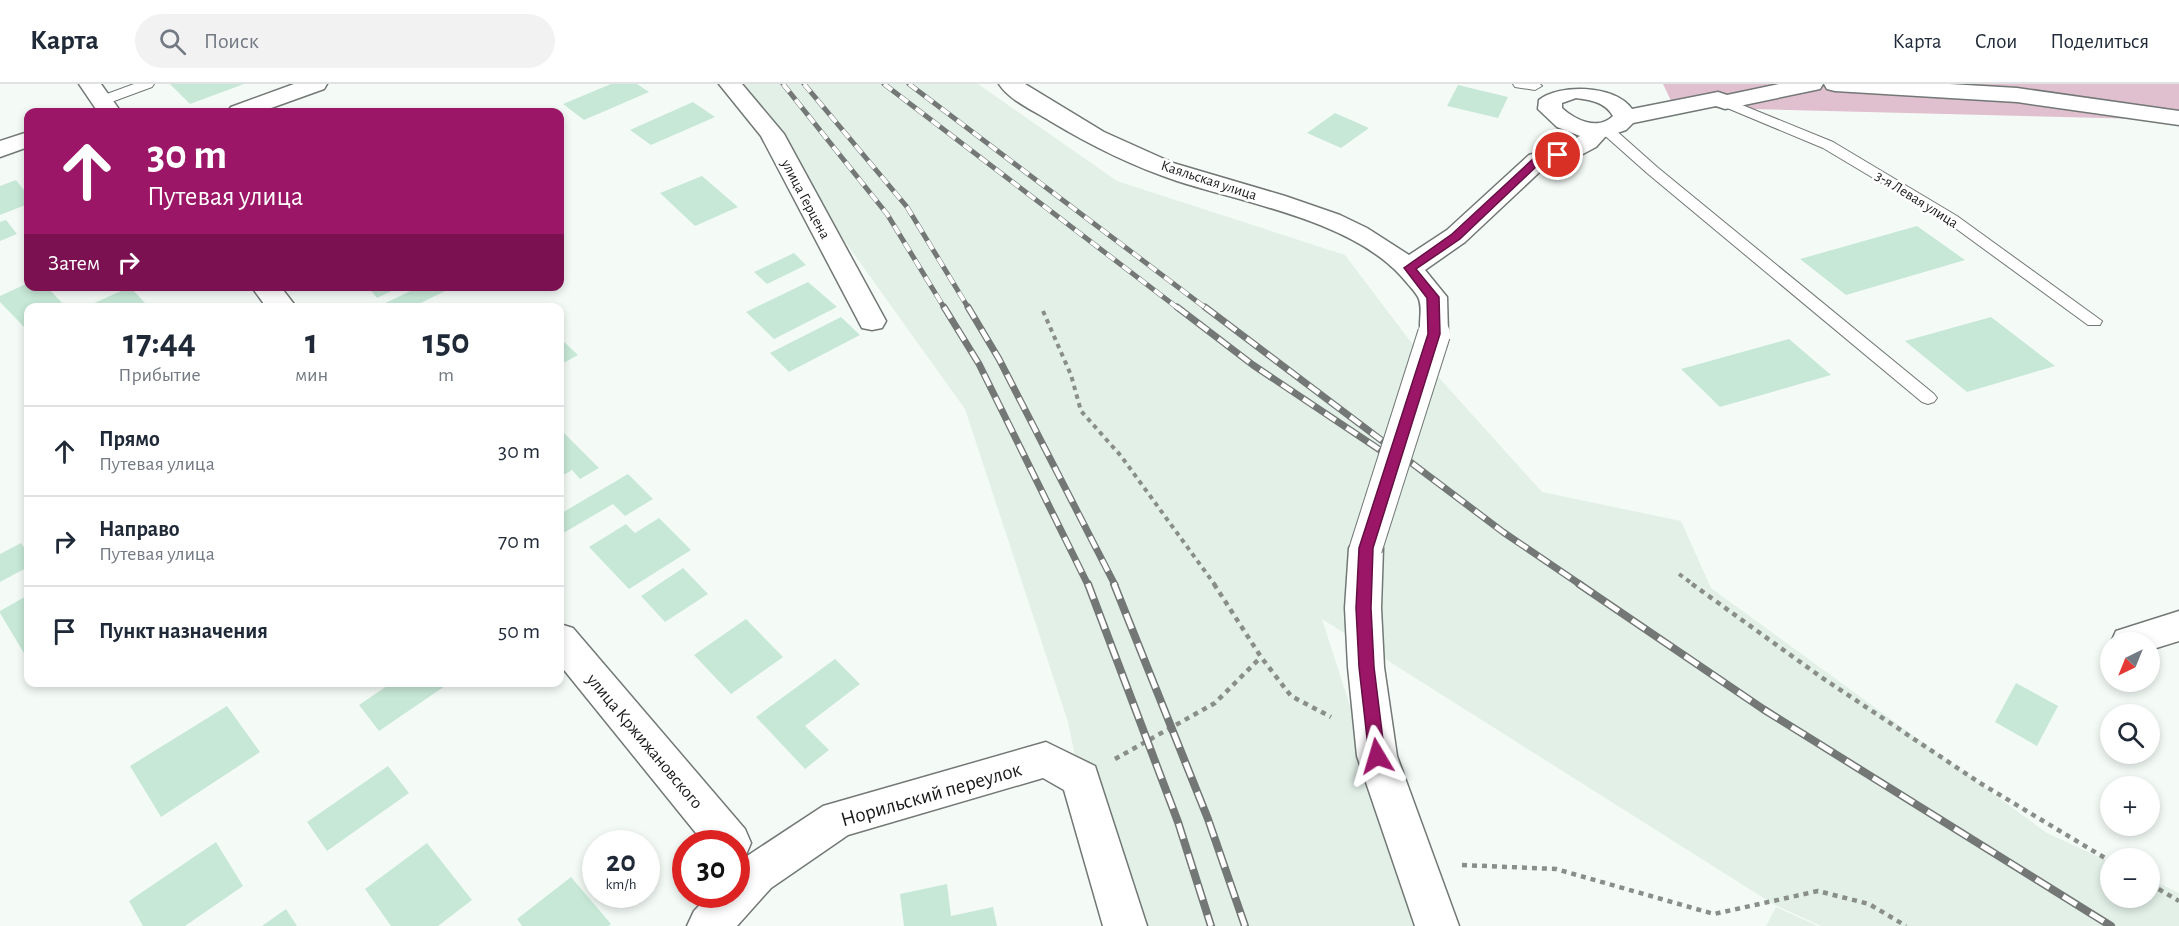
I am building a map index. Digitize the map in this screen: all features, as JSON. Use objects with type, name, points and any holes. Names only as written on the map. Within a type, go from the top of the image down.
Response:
[{"type":"street","points":[[250,108],[316,84]]},
{"type":"street","name":"улица Герцена","points":[[730,84],[772,134],[872,321]]},
{"type":"street","name":"Каяльская улица","points":[[1010,84],[1036,102],[1110,145],[1186,175],[1290,205],[1350,228],[1385,248],[1409,268],[1433,297],[1434,334],[1366,548],[1363,608],[1366,667],[1374,731]]},
{"type":"street","name":"3-я Левая улица","points":[[1610,126],[1643,115],[1718,99],[1725,102],[1812,84]]},
{"type":"street","points":[[1835,84],[2017,95],[2179,118]]},
{"type":"street","points":[[1409,268],[1456,236],[1538,160],[1572,150],[1587,142],[1610,126],[1622,107],[1594,93],[1576,91],[1540,94]]},
{"type":"street","points":[[1538,160],[1542,139],[1540,94]]},
{"type":"street","points":[[1540,94],[1571,126],[1610,126]]},
{"type":"street","points":[[0,150],[24,141]]},
{"type":"street","points":[[269,291],[279,303]]},
{"type":"street","points":[[2160,632],[2179,626]]},
{"type":"street","name":"улица Кржижановского","points":[[564,644],[719,830]]},
{"type":"street","points":[[1374,731],[1377,756],[1437,926]]},
{"type":"street","name":"Норильский переулок","points":[[750,860],[837,819],[1046,760],[1081,779]]},
{"type":"street","points":[[1081,779],[1125,926]]},
{"type":"street","name":"Норильский переулок","points":[[709,926],[719,908]]},
{"type":"lane","points":[[100,104],[147,84]]},
{"type":"lane","name":"3-я Левая улица","points":[[1725,102],[1828,145],[1952,219],[2094,321]]},
{"type":"lane","points":[[1610,126],[1618,141],[1928,398]]},
{"type":"path","points":[[1043,311],[1071,375],[1081,411],[1121,456],[1223,596],[1261,657],[1292,696],[1340,722],[1374,731]]},
{"type":"path","points":[[1679,574],[1821,677],[1970,777],[2100,855]]},
{"type":"path","points":[[1081,779],[1215,703],[1261,657]]},
{"type":"path","points":[[1413,863],[1556,868],[1714,914],[1818,891],[1869,904],[1906,926]]},
{"type":"path","points":[[2160,890],[2179,901]]},
{"type":"shaded area","points":[[732,84],[978,84],[1117,181],[1345,255],[1432,370],[1542,492],[1681,521],[1711,588],[2047,833],[2100,857],[2100,908],[2160,908],[2160,884],[2179,893],[2179,926],[1821,926],[1773,904],[1322,619],[1421,926],[1110,926],[1068,722],[965,409]]},
{"type":"shaded area","points":[[1663,84],[2179,84],[2179,120],[1674,107]]},
{"type":"shaded area","points":[[1776,907],[1818,926],[1766,926]]},
{"type":"building","points":[[170,84],[244,84],[190,104]]},
{"type":"building","points":[[611,84],[637,84],[649,92],[584,120],[563,104]]},
{"type":"building","points":[[1458,85],[1508,97],[1498,118],[1447,106]]},
{"type":"building","points":[[693,102],[715,117],[651,145],[630,130]]},
{"type":"building","points":[[1335,113],[1369,128],[1341,148],[1307,133]]},
{"type":"building","points":[[702,176],[738,207],[695,226],[660,193]]},
{"type":"building","points":[[16,180],[24,190],[24,206],[0,215],[0,186]]},
{"type":"building","points":[[6,220],[17,234],[0,241],[0,222]]},
{"type":"building","points":[[1917,226],[1965,260],[1846,295],[1800,259]]},
{"type":"building","points":[[794,253],[806,265],[767,284],[754,272]]},
{"type":"building","points":[[808,282],[837,307],[774,339],[746,312]]},
{"type":"building","points":[[24,285],[24,291],[51,291],[62,303],[24,303],[24,327],[0,302],[0,296]]},
{"type":"building","points":[[121,291],[134,291],[145,303],[94,303]]},
{"type":"building","points":[[371,291],[392,291],[377,298]]},
{"type":"building","points":[[410,291],[445,291],[421,303],[385,303]]},
{"type":"building","points":[[841,317],[860,335],[789,372],[770,353]]},
{"type":"building","points":[[1991,317],[2055,366],[1967,392],[1905,341]]},
{"type":"building","points":[[1789,339],[1831,375],[1720,407],[1681,369]]},
{"type":"building","points":[[564,342],[578,355],[564,363]]},
{"type":"building","points":[[564,433],[599,468],[580,479],[572,470],[564,475]]},
{"type":"building","points":[[628,474],[653,499],[625,516],[613,504],[564,533],[564,512]]},
{"type":"building","points":[[659,518],[691,550],[629,589],[589,547],[626,524],[635,533]]},
{"type":"building","points":[[21,543],[24,548],[24,569],[0,582],[0,554]]},
{"type":"building","points":[[683,568],[708,594],[665,622],[641,596]]},
{"type":"building","points":[[24,597],[24,653],[0,613]]},
{"type":"building","points":[[746,619],[783,657],[731,694],[694,655]]},
{"type":"building","points":[[835,659],[860,684],[805,726],[829,750],[805,769],[756,717]]},
{"type":"building","points":[[2016,683],[2058,706],[2037,746],[1995,722]]},
{"type":"building","points":[[386,687],[444,687],[379,731],[359,705]]},
{"type":"building","points":[[227,706],[260,752],[161,817],[130,766]]},
{"type":"building","points":[[388,766],[409,793],[327,851],[307,822]]},
{"type":"building","points":[[216,842],[243,886],[185,926],[143,926],[129,901]]},
{"type":"building","points":[[427,843],[472,900],[438,926],[391,926],[365,889]]},
{"type":"building","points":[[571,877],[582,890],[582,908],[597,908],[611,924],[608,926],[522,926],[517,919]]},
{"type":"building","points":[[947,884],[951,916],[993,907],[997,926],[904,926],[900,894]]},
{"type":"building","points":[[286,909],[297,926],[262,926]]},
{"type":"railway","points":[[783,84],[887,214],[945,309]]},
{"type":"railway","points":[[804,84],[907,207],[969,309]]},
{"type":"railway","points":[[884,84],[1179,309]]},
{"type":"railway","points":[[909,84],[1207,309]]},
{"type":"railway","points":[[944,307],[979,364],[1088,585]]},
{"type":"railway","points":[[968,307],[999,359],[1115,585]]},
{"type":"railway","points":[[1177,307],[1253,365],[1386,454]]},
{"type":"railway","points":[[1205,307],[1503,532],[1581,585]]},
{"type":"railway","points":[[1088,584],[1178,822],[1211,926]]},
{"type":"railway","points":[[1114,584],[1208,819],[1245,926]]},
{"type":"railway","points":[[1579,584],[1763,709],[2111,926]]},
{"type":"route","points":[[1377,756],[1366,667],[1363,608],[1366,548],[1434,334],[1433,297],[1409,268],[1456,236],[1538,160],[1558,155]]}]
